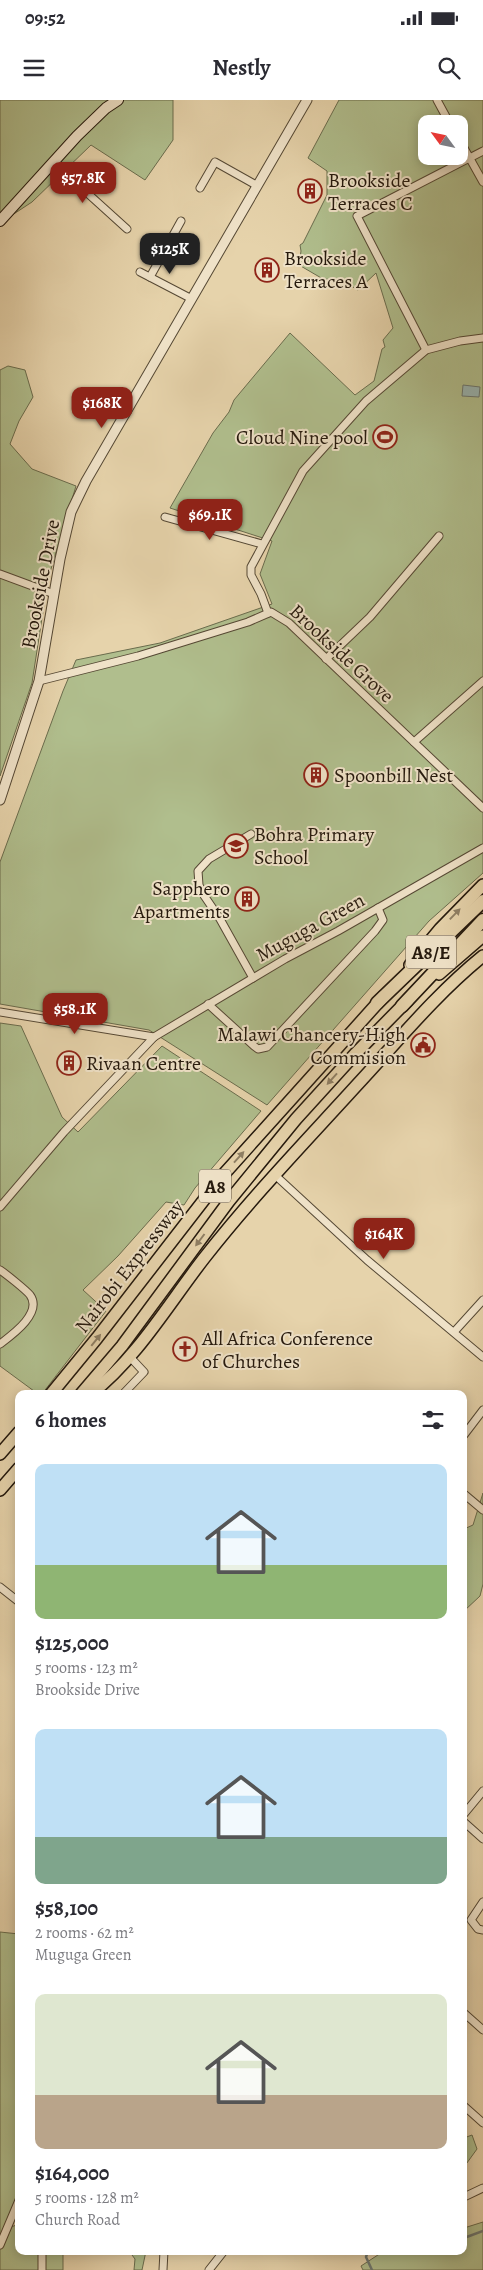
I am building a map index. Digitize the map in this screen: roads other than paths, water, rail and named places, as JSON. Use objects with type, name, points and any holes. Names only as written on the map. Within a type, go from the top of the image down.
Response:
[{"type":"highway","name":"A8","points":[[377,1003],[440,929],[483,885]]},
{"type":"highway","name":"Nairobi Expressway","points":[[54,1390],[224,1174],[377,1003],[483,900]]},
{"type":"highway","name":"Nairobi Expressway","points":[[84,1390],[122,1346],[230,1201],[296,1119],[483,920]]},
{"type":"highway","name":"A8","points":[[402,1006],[483,936]]},
{"type":"highway","points":[[96,1390],[153,1329],[205,1257],[276,1176],[433,1002],[465,970],[483,956]]},
{"type":"highway","points":[[0,1454],[15,1437]]},
{"type":"highway","points":[[0,1490],[15,1473]]},
{"type":"main road","points":[[0,221],[106,104],[118,100]]},
{"type":"street","name":"Brookside Drive","points":[[0,800],[5,774],[39,681],[60,559],[71,512],[86,481],[190,298],[307,100]]},
{"type":"street","points":[[437,100],[445,115]]},
{"type":"street","points":[[426,350],[357,216],[483,151]]},
{"type":"street","points":[[468,154],[483,182]]},
{"type":"street","points":[[53,162],[127,229]]},
{"type":"street","points":[[200,188],[215,162],[256,185]]},
{"type":"street","points":[[150,277],[181,221]]},
{"type":"street","points":[[140,272],[190,298]]},
{"type":"street","points":[[268,613],[251,575],[253,560],[303,471],[366,401],[426,350],[483,338]]},
{"type":"street","points":[[165,517],[262,544]]},
{"type":"street","points":[[326,659],[370,617],[439,536]]},
{"type":"street","points":[[0,574],[54,594]]},
{"type":"street","name":"Brookside Grove","points":[[39,681],[138,656],[248,622],[268,613],[276,613],[482,804]]},
{"type":"street","points":[[414,742],[483,681]]},
{"type":"street","points":[[251,834],[209,859],[198,871],[198,885],[254,978]]},
{"type":"street","name":"Muguga Green","points":[[0,1207],[64,1132],[154,1037],[208,1004],[483,848]]},
{"type":"street","points":[[208,1004],[258,1049],[267,1047],[375,931],[383,920],[378,908]]},
{"type":"street","points":[[0,1012],[154,1037]]},
{"type":"street","points":[[276,1176],[367,1260],[483,1357]]},
{"type":"street","points":[[0,1270],[30,1295],[33,1304],[31,1313],[20,1330],[0,1344]]},
{"type":"street","points":[[454,1332],[483,1300]]},
{"type":"street","points":[[127,1390],[144,1372],[129,1356]]},
{"type":"street","points":[[467,1431],[483,1410]]},
{"type":"street","points":[[467,1497],[483,1510]]},
{"type":"street","points":[[0,1587],[15,1599]]},
{"type":"street","points":[[467,1810],[483,1791]]},
{"type":"street","points":[[467,1825],[483,1839]]},
{"type":"street","points":[[483,1902],[470,1920],[478,1929],[483,1930]]},
{"type":"street","points":[[467,2016],[483,2030]]},
{"type":"street","points":[[467,2109],[483,2123]]},
{"type":"street","points":[[467,2196],[483,2188]]},
{"type":"street","points":[[0,2245],[15,2209]]},
{"type":"street","points":[[42,2255],[42,2270]]},
{"type":"street","points":[[163,2270],[164,2255]]},
{"type":"street","points":[[208,2270],[221,2255]]},
{"type":"water","points":[[463,385],[480,387],[479,397],[462,396]]},
{"type":"waterway","points":[[467,2237],[483,2231]]},
{"type":"waterway","points":[[367,2255],[372,2270]]},
{"type":"place","name":"Brookside Terraces C","points":[[310,191]]},
{"type":"place","name":"Brookside Terraces A","points":[[267,270]]},
{"type":"place","name":"Cloud Nine pool","points":[[385,437]]},
{"type":"place","name":"Spoonbill Nest","points":[[316,775]]},
{"type":"place","name":"Bohra Primary School","points":[[236,846]]},
{"type":"place","name":"Sapphero Apartments","points":[[247,899]]},
{"type":"place","name":"Malawi Chancery-High Commision","points":[[423,1045]]},
{"type":"place","name":"Rivaan Centre","points":[[69,1063]]},
{"type":"place","name":"All Africa Conference of Churches","points":[[185,1349]]}]
